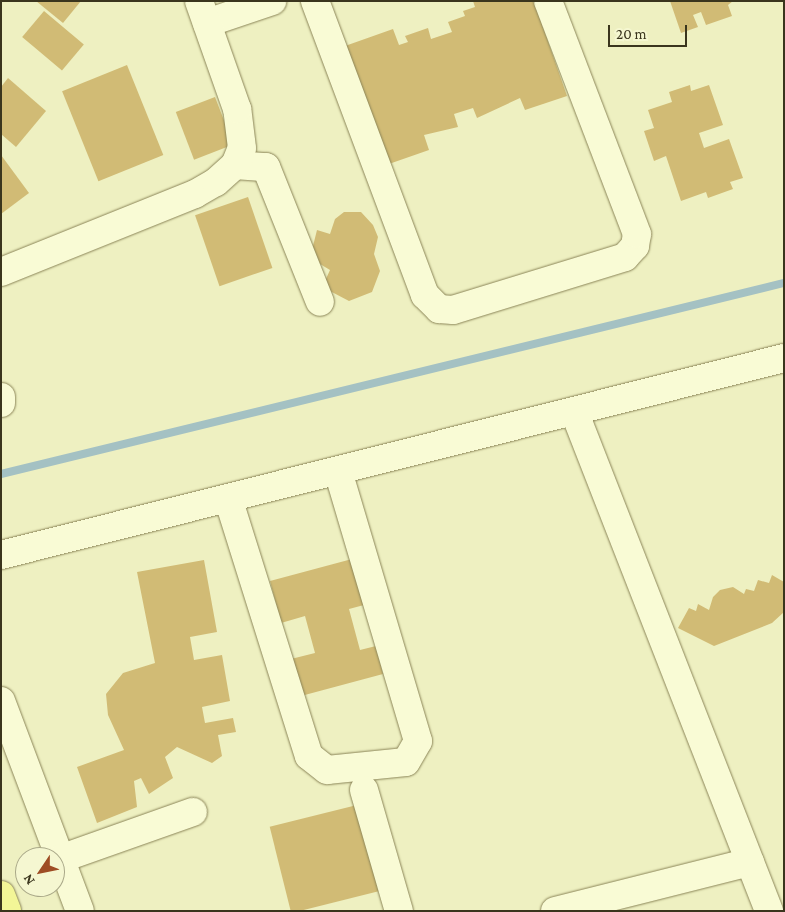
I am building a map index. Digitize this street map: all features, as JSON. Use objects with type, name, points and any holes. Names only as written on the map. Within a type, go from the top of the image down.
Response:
[{"type":"main road","points":[[1,895],[7,911]]},
{"type":"street","points":[[1,272],[195,194],[216,182],[235,165],[242,148],[237,109],[203,12],[272,1]]},
{"type":"street","points":[[315,1],[425,295],[439,308],[453,310],[625,257],[635,246],[637,234],[548,1]]},
{"type":"street","points":[[235,165],[266,167],[320,302]]},
{"type":"street","points":[[1,555],[784,358]]},
{"type":"street","points":[[1,397],[1,403]]},
{"type":"street","points":[[574,411],[769,911]]},
{"type":"street","points":[[228,498],[308,756],[327,770],[406,762],[418,741],[338,471]]},
{"type":"street","points":[[1,701],[56,847]]},
{"type":"street","points":[[364,790],[399,911]]},
{"type":"street","points":[[65,857],[193,812]]},
{"type":"street","points":[[555,911],[614,904],[750,862]]},
{"type":"street","points":[[65,872],[80,911]]},
{"type":"building","points":[[36,1],[81,1],[63,23]]},
{"type":"building","points":[[473,1],[534,1],[567,96],[525,110],[520,98],[477,118],[473,108],[454,114],[458,127],[424,135],[429,150],[386,165],[345,46],[393,29],[399,45],[408,42],[405,36],[428,28],[431,39],[452,32],[448,22],[465,16],[463,11],[475,7]]},
{"type":"building","points":[[670,1],[733,1],[728,5],[732,16],[706,25],[701,12],[693,15],[698,27],[681,33]]},
{"type":"building","points":[[44,11],[84,44],[62,70],[22,37]]},
{"type":"building","points":[[127,65],[163,155],[98,181],[62,91]]},
{"type":"building","points":[[8,78],[46,111],[16,147],[1,134],[1,87]]},
{"type":"building","points":[[690,85],[691,91],[709,85],[723,125],[699,133],[704,148],[729,139],[743,178],[730,182],[733,189],[708,198],[706,192],[681,201],[666,156],[654,161],[644,131],[654,128],[648,110],[672,102],[669,92]]},
{"type":"building","points":[[215,97],[233,145],[194,160],[176,112]]},
{"type":"building","points":[[1,155],[29,193],[1,214]]},
{"type":"building","points":[[248,197],[272,268],[219,286],[195,215]]},
{"type":"building","points":[[344,212],[361,212],[373,225],[378,237],[374,254],[380,271],[372,292],[349,301],[328,290],[325,281],[330,270],[310,258],[317,230],[330,234],[335,219]]},
{"type":"building","points":[[352,559],[364,605],[349,609],[360,650],[376,646],[383,674],[301,696],[291,659],[315,653],[305,616],[281,623],[270,581]]},
{"type":"building","points":[[204,560],[217,632],[190,637],[194,660],[222,655],[230,701],[202,707],[205,723],[233,718],[236,732],[218,735],[222,756],[212,763],[177,747],[165,757],[173,778],[149,794],[141,778],[134,781],[137,807],[97,823],[77,767],[124,750],[108,715],[106,694],[123,673],[155,663],[137,572]]},
{"type":"building","points":[[772,575],[784,582],[784,612],[772,623],[714,646],[678,628],[689,608],[696,611],[698,604],[709,610],[713,597],[720,590],[733,587],[744,594],[746,589],[754,591],[758,580],[769,583]]},
{"type":"building","points":[[357,805],[379,891],[300,911],[291,911],[270,827]]},
{"type":"waterway","points":[[1,474],[784,283]]}]
